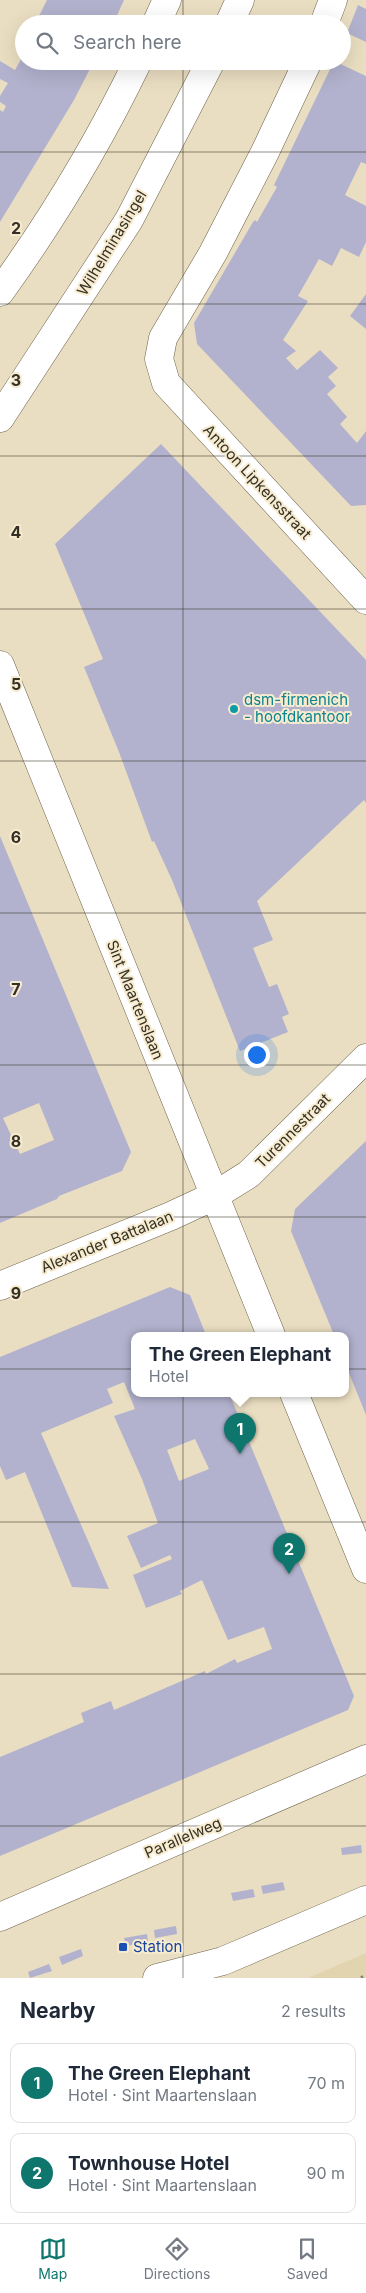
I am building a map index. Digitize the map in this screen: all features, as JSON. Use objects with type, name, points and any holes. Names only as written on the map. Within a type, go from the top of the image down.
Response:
[{"type":"street","points":[[160,15],[167,0]]},
{"type":"street","points":[[234,15],[240,0]]},
{"type":"street","points":[[327,15],[333,0]]},
{"type":"street","points":[[0,292],[69,188],[116,106],[134,70]]},
{"type":"street","name":"Wilhelminasingel","points":[[0,418],[129,220],[206,70]]},
{"type":"street","name":"Antoon Lipkensstraat","points":[[304,70],[264,154],[212,253],[163,338],[159,359],[166,383],[362,587]]},
{"type":"street","name":"Sint Maartenslaan","points":[[0,665],[270,1332]]},
{"type":"street","name":"Turennestraat","points":[[214,1196],[249,1174],[366,1058]]},
{"type":"street","name":"Alexander Battalaan","points":[[0,1286],[214,1196]]},
{"type":"street","points":[[296,1397],[366,1569]]},
{"type":"street","name":"Parallelweg","points":[[0,1916],[366,1759]]},
{"type":"street","points":[[157,1978],[223,1960],[366,1900]]},
{"type":"shaded area","points":[[366,1953],[366,1978],[308,1978]]},
{"type":"building","points":[[47,0],[124,0],[117,15],[40,15]]},
{"type":"building","points":[[358,5],[366,9],[366,42],[351,35],[351,23]]},
{"type":"building","points":[[0,61],[15,70],[89,70],[74,100],[0,222],[0,110],[3,112],[6,106],[0,102],[0,96],[8,83],[0,79]]},
{"type":"building","points":[[351,69],[366,76],[366,164],[361,162],[345,195],[366,206],[366,242],[359,257],[341,248],[332,266],[319,259],[298,296],[308,301],[283,340],[296,351],[286,358],[297,370],[320,350],[338,368],[328,377],[336,386],[327,394],[347,417],[340,424],[357,443],[366,431],[366,505],[351,506],[197,344],[194,323],[253,222],[255,220],[257,222],[277,187],[274,185],[330,70]]},
{"type":"building","points":[[366,294],[366,329],[350,316]]},
{"type":"building","name":"dsm-firmenich - hoofdkantoor","points":[[161,444],[366,660],[366,803],[364,800],[257,901],[273,940],[253,948],[269,987],[277,984],[289,1014],[282,1017],[288,1032],[240,1051],[172,880],[154,841],[152,842],[119,752],[84,667],[103,659],[55,544]]},
{"type":"building","points":[[0,836],[131,1152],[122,1171],[59,1196],[57,1199],[0,1223]],"holes":[[[39,1103],[54,1140],[20,1154],[3,1118]]]},
{"type":"building","points":[[366,1141],[366,1415],[349,1373],[349,1332],[333,1332],[291,1231],[295,1209]]},
{"type":"building","points":[[170,1287],[190,1295],[205,1332],[131,1332],[131,1397],[231,1397],[354,1696],[348,1710],[0,1856],[0,1757],[84,1722],[81,1713],[111,1701],[114,1710],[205,1671],[206,1674],[235,1659],[237,1663],[272,1649],[264,1627],[228,1640],[202,1580],[180,1591],[182,1594],[146,1608],[133,1575],[172,1559],[170,1555],[141,1568],[127,1536],[158,1523],[142,1479],[114,1416],[135,1409],[124,1382],[107,1389],[113,1403],[41,1433],[109,1589],[72,1587],[25,1472],[6,1480],[0,1466],[0,1357]],"holes":[[[195,1439],[209,1469],[179,1481],[167,1450]]]},
{"type":"building","points":[[361,1845],[362,1853],[342,1855],[341,1848]]},
{"type":"building","points":[[283,1882],[285,1890],[263,1894],[261,1886]]},
{"type":"building","points":[[253,1889],[255,1897],[233,1901],[231,1893]]},
{"type":"building","points":[[176,1926],[177,1934],[155,1938],[154,1930]]},
{"type":"building","points":[[147,1934],[148,1942],[126,1946],[124,1938]]},
{"type":"building","points":[[81,1949],[83,1956],[62,1965],[59,1957]]},
{"type":"building","points":[[49,1964],[52,1971],[30,1978],[28,1972]]},
{"type":"railway","points":[[361,1978],[366,1976]]},
{"type":"place","name":"dsm-firmenich - hoofdkantoor","points":[[234,709]]},
{"type":"place","name":"The Green Elephant","points":[[240,1454]]},
{"type":"place","name":"Townhouse Hotel","points":[[289,1574]]},
{"type":"place","name":"Station","points":[[123,1947]]}]
